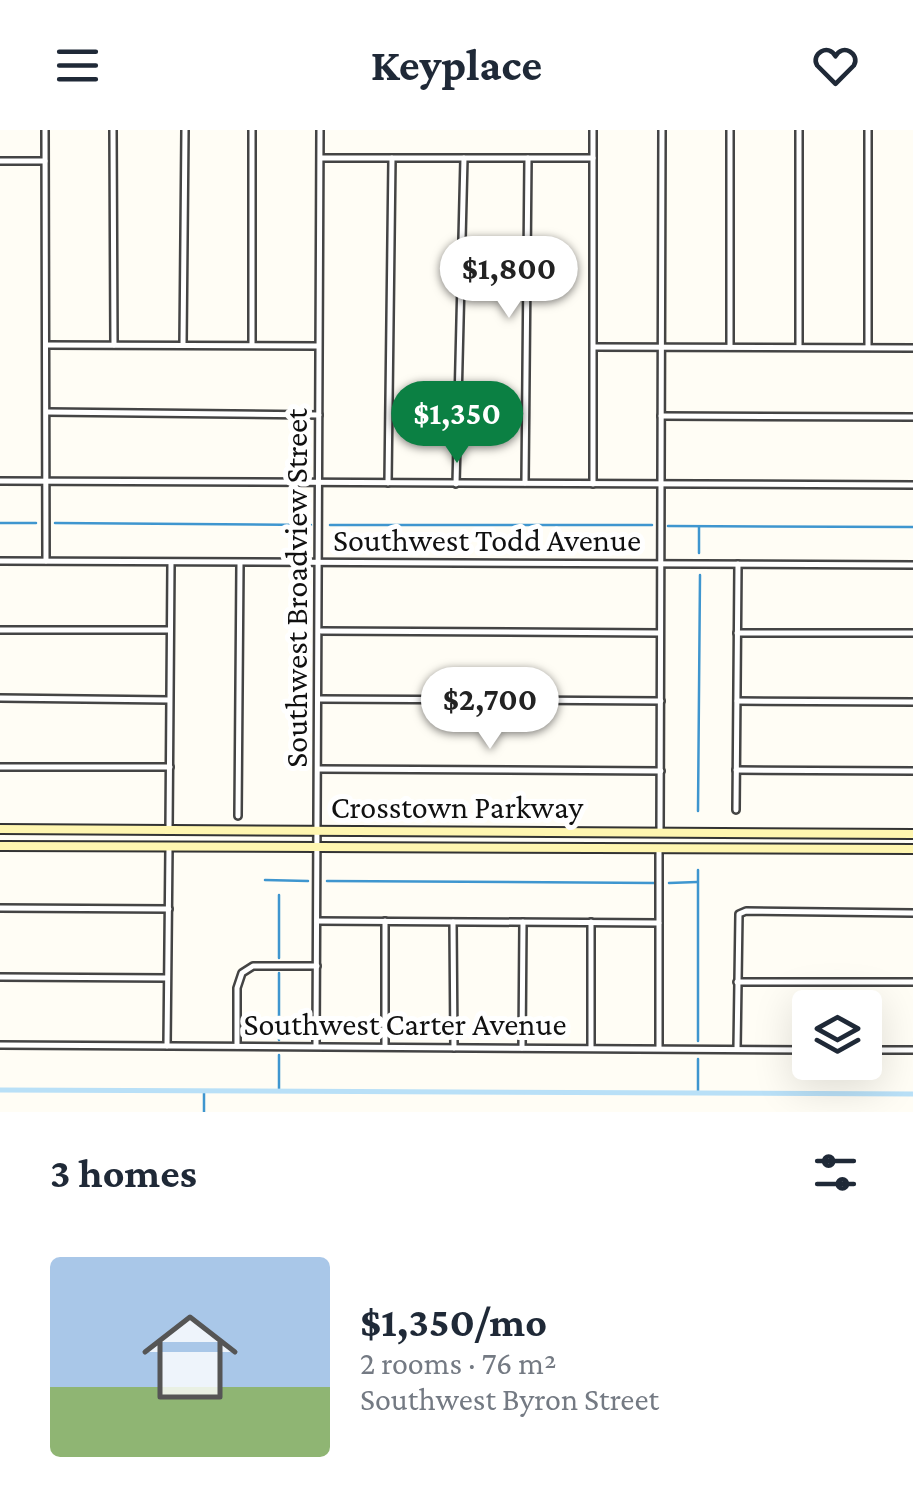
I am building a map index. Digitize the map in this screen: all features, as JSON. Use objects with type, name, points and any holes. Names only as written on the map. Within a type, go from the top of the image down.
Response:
[{"type":"main road","name":"Crosstown Parkway","points":[[0,829],[913,834]]},
{"type":"main road","name":"Crosstown Parkway","points":[[0,846],[913,849]]},
{"type":"street","points":[[44,130],[46,561]]},
{"type":"street","points":[[113,130],[114,345]]},
{"type":"street","points":[[182,345],[185,130]]},
{"type":"street","points":[[252,130],[252,344]]},
{"type":"street","name":"Southwest Broadview Street","points":[[316,1046],[320,130]]},
{"type":"street","points":[[593,130],[593,484]]},
{"type":"street","points":[[660,833],[662,130]]},
{"type":"street","points":[[730,130],[730,347]]},
{"type":"street","points":[[800,130],[800,348]]},
{"type":"street","points":[[868,130],[868,348]]},
{"type":"street","points":[[320,158],[593,158]]},
{"type":"street","points":[[388,483],[392,158]]},
{"type":"street","points":[[456,484],[464,158]]},
{"type":"street","points":[[525,483],[528,158]]},
{"type":"street","points":[[0,162],[45,160]]},
{"type":"street","points":[[44,344],[318,346]]},
{"type":"street","points":[[594,347],[913,348]]},
{"type":"street","points":[[46,412],[319,415]]},
{"type":"street","points":[[661,416],[913,417]]},
{"type":"street","points":[[0,481],[913,485]]},
{"type":"street","name":"Southwest Todd Avenue","points":[[0,561],[913,565]]},
{"type":"street","points":[[169,830],[170,563]]},
{"type":"street","points":[[238,816],[240,564]]},
{"type":"street","points":[[736,810],[738,564]]},
{"type":"street","points":[[0,630],[170,630]]},
{"type":"street","points":[[320,631],[660,632]]},
{"type":"street","points":[[737,633],[913,633]]},
{"type":"street","points":[[0,698],[170,700]]},
{"type":"street","points":[[320,699],[660,701]]},
{"type":"street","points":[[737,701],[913,702]]},
{"type":"street","points":[[0,766],[170,767]]},
{"type":"street","points":[[319,769],[660,771]]},
{"type":"street","points":[[736,770],[913,771]]},
{"type":"street","points":[[168,1046],[169,846]]},
{"type":"street","points":[[659,848],[659,1048]]},
{"type":"street","points":[[0,908],[169,909]]},
{"type":"street","points":[[737,1049],[739,914],[913,912]]},
{"type":"street","points":[[317,921],[659,923]]},
{"type":"street","points":[[385,921],[385,1047]]},
{"type":"street","points":[[453,922],[454,1048]]},
{"type":"street","points":[[522,1048],[524,922]]},
{"type":"street","points":[[591,922],[591,1048]]},
{"type":"street","points":[[237,1046],[237,988],[242,973],[254,966],[316,966]]},
{"type":"street","points":[[0,977],[167,978]]},
{"type":"street","points":[[737,982],[913,982]]},
{"type":"street","name":"Southwest Carter Avenue","points":[[0,1045],[792,1050]]},
{"type":"street","points":[[882,1050],[913,1050]]},
{"type":"waterway","points":[[0,523],[36,523]]},
{"type":"waterway","points":[[55,523],[311,525]]},
{"type":"waterway","points":[[330,525],[652,525]]},
{"type":"waterway","points":[[668,526],[913,527]]},
{"type":"waterway","points":[[699,527],[699,553]]},
{"type":"waterway","points":[[698,811],[700,575]]},
{"type":"waterway","points":[[698,870],[698,1041]]},
{"type":"waterway","points":[[265,880],[308,881]]},
{"type":"waterway","points":[[327,881],[655,883]]},
{"type":"waterway","points":[[669,883],[697,882]]},
{"type":"waterway","points":[[279,895],[279,958]]},
{"type":"waterway","points":[[279,973],[279,1040]]},
{"type":"waterway","points":[[279,1055],[279,1091]]},
{"type":"waterway","points":[[698,1059],[698,1093]]},
{"type":"waterway","points":[[0,1090],[913,1094]]},
{"type":"waterway","points":[[204,1091],[204,1112]]}]
